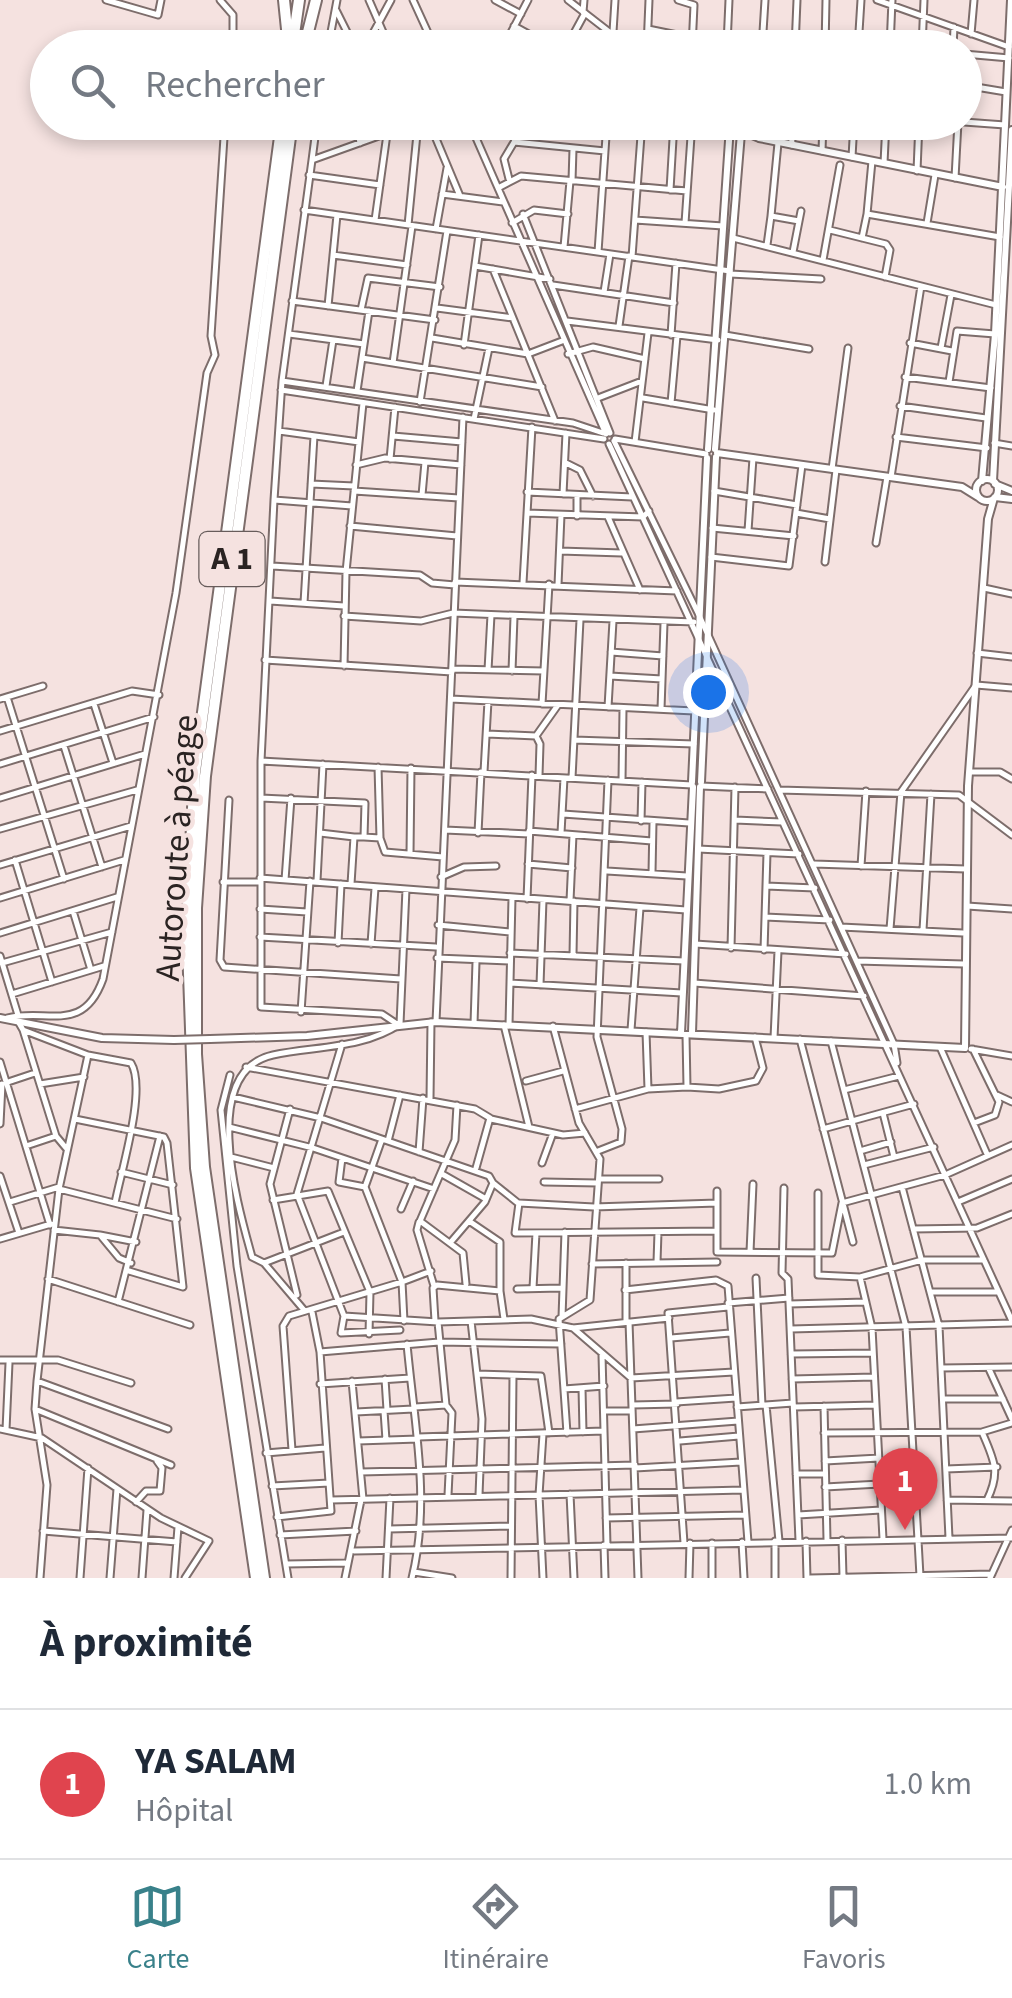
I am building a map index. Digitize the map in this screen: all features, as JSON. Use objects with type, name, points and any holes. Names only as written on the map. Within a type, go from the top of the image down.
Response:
[{"type":"highway","points":[[284,0],[288,30]]},
{"type":"highway","points":[[293,30],[299,0]]},
{"type":"highway","points":[[305,30],[308,0]]},
{"type":"highway","points":[[308,30],[316,0]]},
{"type":"highway","name":"A 1","points":[[256,1578],[196,1168],[187,918],[200,735],[280,140]]},
{"type":"highway","name":"Autoroute à péage","points":[[264,1578],[204,1167],[195,939],[204,776],[290,140]]},
{"type":"street","points":[[106,0],[158,14],[161,0]]},
{"type":"street","points":[[220,0],[233,15],[233,30]]},
{"type":"street","points":[[331,30],[337,0]]},
{"type":"street","points":[[368,0],[382,30]]},
{"type":"street","points":[[375,30],[391,0]]},
{"type":"street","points":[[413,0],[427,30]]},
{"type":"street","points":[[495,0],[521,14]]},
{"type":"street","points":[[512,30],[528,0]]},
{"type":"street","points":[[568,0],[608,30]]},
{"type":"street","points":[[575,30],[584,12],[584,0]]},
{"type":"street","points":[[613,30],[615,0]]},
{"type":"street","points":[[649,0],[648,29],[653,30]]},
{"type":"street","points":[[678,0],[694,5],[692,30]]},
{"type":"street","points":[[728,30],[729,0]]},
{"type":"street","points":[[763,30],[765,0]]},
{"type":"street","points":[[796,30],[797,0]]},
{"type":"street","points":[[825,30],[826,0]]},
{"type":"street","points":[[859,30],[861,0]]},
{"type":"street","points":[[877,0],[892,2],[962,30]]},
{"type":"street","points":[[923,30],[924,0]]},
{"type":"street","points":[[972,30],[974,0]]},
{"type":"street","points":[[988,520],[978,497],[991,446],[1008,314],[1007,92],[1011,0]]},
{"type":"street","points":[[891,30],[892,2]]},
{"type":"street","points":[[336,8],[346,30]]},
{"type":"street","points":[[514,26],[521,30]]},
{"type":"street","points":[[982,38],[1009,47]]},
{"type":"street","points":[[982,56],[1009,58]]},
{"type":"street","points":[[982,89],[1007,92]]},
{"type":"street","points":[[982,125],[1009,128]]},
{"type":"street","points":[[20,1023],[70,1016],[94,997],[106,965],[116,897],[159,695],[208,373],[215,354],[211,336],[224,140]]},
{"type":"street","points":[[315,140],[278,430],[262,761],[262,1008],[382,1014],[398,1024]]},
{"type":"street","points":[[359,140],[360,144]]},
{"type":"street","points":[[312,160],[371,140]]},
{"type":"street","points":[[374,220],[387,140]]},
{"type":"street","points":[[393,363],[417,140]]},
{"type":"street","points":[[438,140],[460,196]]},
{"type":"street","points":[[478,140],[568,354],[687,590],[780,790],[857,961],[899,1073],[1012,1322],[790,1328]]},
{"type":"street","points":[[598,252],[605,140]]},
{"type":"street","points":[[619,326],[635,220],[641,140]]},
{"type":"street","points":[[670,190],[673,140]]},
{"type":"street","points":[[685,224],[691,140]]},
{"type":"street","points":[[686,1033],[694,983],[698,859],[694,744],[696,625],[712,528],[710,410],[727,140]]},
{"type":"street","points":[[687,1087],[682,993],[688,856],[706,681],[704,589],[712,453],[720,410],[741,140]]},
{"type":"street","points":[[768,140],[1008,188]]},
{"type":"street","points":[[792,140],[792,145]]},
{"type":"street","points":[[822,140],[822,150]]},
{"type":"street","points":[[852,157],[853,140]]},
{"type":"street","points":[[884,163],[885,140]]},
{"type":"street","points":[[917,171],[918,140]]},
{"type":"street","points":[[955,178],[959,140]]},
{"type":"street","points":[[509,180],[504,160],[514,142],[605,151]]},
{"type":"street","points":[[767,245],[778,142]]},
{"type":"street","points":[[564,247],[574,148]]},
{"type":"street","points":[[862,238],[872,161]]},
{"type":"street","points":[[436,229],[448,165]]},
{"type":"street","points":[[823,260],[840,165]]},
{"type":"street","points":[[308,174],[380,186]]},
{"type":"street","points":[[927,223],[936,175]]},
{"type":"street","points":[[498,188],[521,176],[687,191]]},
{"type":"street","points":[[974,1123],[995,1115],[997,1096],[969,1049],[963,933],[977,653],[988,520],[995,498],[990,388],[1000,237],[1008,188]]},
{"type":"street","points":[[442,194],[503,202]]},
{"type":"street","points":[[304,210],[730,273],[821,279]]},
{"type":"street","points":[[512,223],[534,210],[568,214]]},
{"type":"street","points":[[793,252],[801,212]]},
{"type":"street","points":[[524,214],[580,350],[632,497],[696,625],[864,996],[890,1044]]},
{"type":"street","points":[[867,214],[1000,237]]},
{"type":"street","points":[[328,306],[338,215]]},
{"type":"street","points":[[771,216],[799,221]]},
{"type":"street","points":[[635,220],[723,226]]},
{"type":"street","points":[[423,412],[447,230]]},
{"type":"street","points":[[830,230],[890,248],[886,277]]},
{"type":"street","points":[[464,345],[479,235]]},
{"type":"street","points":[[733,238],[996,305]]},
{"type":"street","points":[[604,292],[610,254]]},
{"type":"street","points":[[334,256],[406,266]]},
{"type":"street","points":[[671,403],[676,263]]},
{"type":"street","points":[[475,266],[674,303]]},
{"type":"street","points":[[493,270],[555,420]]},
{"type":"street","points":[[358,391],[368,278],[440,287]]},
{"type":"street","points":[[876,543],[922,286]]},
{"type":"street","points":[[941,348],[951,295]]},
{"type":"street","points":[[546,304],[558,300]]},
{"type":"street","points":[[292,302],[435,320]]},
{"type":"street","points":[[437,308],[513,318]]},
{"type":"street","points":[[568,321],[809,348]]},
{"type":"street","points":[[948,382],[957,331],[996,334]]},
{"type":"street","points":[[635,442],[648,332]]},
{"type":"street","points":[[289,334],[364,344]]},
{"type":"street","points":[[432,338],[528,354],[562,341]]},
{"type":"street","points":[[326,386],[333,340]]},
{"type":"street","points":[[910,343],[953,351]]},
{"type":"street","points":[[568,354],[593,347],[645,359]]},
{"type":"street","points":[[474,419],[489,348]]},
{"type":"street","points":[[825,562],[848,348]]},
{"type":"street","points":[[362,358],[542,387]]},
{"type":"street","points":[[905,377],[990,388]]},
{"type":"street","points":[[282,381],[588,425],[609,438]]},
{"type":"street","points":[[598,398],[642,381]]},
{"type":"street","points":[[281,390],[962,487],[978,497],[1012,500]]},
{"type":"street","points":[[643,398],[720,410]]},
{"type":"street","points":[[344,666],[346,572],[363,402]]},
{"type":"street","points":[[900,406],[989,419]]},
{"type":"street","points":[[390,458],[395,407]]},
{"type":"street","points":[[420,1152],[445,830],[463,417]]},
{"type":"street","points":[[523,583],[532,427]]},
{"type":"street","points":[[278,430],[359,442]]},
{"type":"street","points":[[563,494],[566,433]]},
{"type":"street","points":[[304,603],[314,436]]},
{"type":"street","points":[[393,436],[462,442]]},
{"type":"street","points":[[896,437],[1012,446]]},
{"type":"street","points":[[356,465],[390,458],[461,465]]},
{"type":"street","points":[[748,531],[753,458]]},
{"type":"street","points":[[422,496],[425,462]]},
{"type":"street","points":[[566,463],[580,470],[594,496]]},
{"type":"street","points":[[710,557],[788,566],[802,465]]},
{"type":"street","points":[[962,487],[981,481],[1012,491]]},
{"type":"street","points":[[311,484],[460,498]]},
{"type":"street","points":[[714,491],[798,505]]},
{"type":"street","points":[[527,492],[632,497]]},
{"type":"street","points":[[576,516],[577,495]]},
{"type":"street","points":[[274,500],[352,506]]},
{"type":"street","points":[[526,512],[642,517],[648,511]]},
{"type":"street","points":[[796,513],[830,519]]},
{"type":"street","points":[[558,585],[561,515]]},
{"type":"street","points":[[608,517],[640,590]]},
{"type":"street","points":[[350,526],[458,536]]},
{"type":"street","points":[[712,528],[794,536]]},
{"type":"street","points":[[560,551],[624,553]]},
{"type":"street","points":[[272,566],[420,575],[432,583],[704,589]]},
{"type":"street","points":[[542,704],[549,584]]},
{"type":"street","points":[[984,588],[1012,594]]},
{"type":"street","points":[[270,600],[344,606]]},
{"type":"street","points":[[344,616],[422,620],[453,614],[696,625]]},
{"type":"street","points":[[488,670],[491,616]]},
{"type":"street","points":[[512,671],[514,616]]},
{"type":"street","points":[[562,833],[574,740],[580,620]]},
{"type":"street","points":[[608,707],[613,621]]},
{"type":"street","points":[[661,709],[664,623]]},
{"type":"street","points":[[611,652],[663,656]]},
{"type":"street","points":[[977,653],[1012,657]]},
{"type":"street","points":[[265,660],[544,672]]},
{"type":"street","points":[[610,676],[662,679]]},
{"type":"street","points":[[695,681],[706,681]]},
{"type":"street","points":[[976,685],[1012,688]]},
{"type":"street","points":[[890,929],[901,792],[976,685]]},
{"type":"street","points":[[43,686],[4,698],[64,879]]},
{"type":"street","points":[[0,731],[132,691],[159,695]]},
{"type":"street","points":[[451,699],[694,711]]},
{"type":"street","points":[[478,833],[488,701]]},
{"type":"street","points":[[94,703],[113,764]]},
{"type":"street","points":[[536,736],[558,704]]},
{"type":"street","points":[[622,781],[623,708]]},
{"type":"street","points":[[0,764],[154,717]]},
{"type":"street","points":[[486,734],[536,736]]},
{"type":"street","points":[[526,899],[529,832],[540,744],[536,736]]},
{"type":"street","points":[[574,740],[694,744]]},
{"type":"street","points":[[64,744],[102,867]]},
{"type":"street","points":[[0,798],[147,753]]},
{"type":"street","points":[[262,761],[780,790],[932,792],[968,799],[1012,835]]},
{"type":"street","points":[[302,1012],[323,764]]},
{"type":"street","points":[[378,767],[380,838],[385,852],[443,858]]},
{"type":"street","points":[[410,854],[411,768]]},
{"type":"street","points":[[970,772],[1000,772],[1012,779]]},
{"type":"street","points":[[598,1150],[621,1142],[622,1129],[598,1028],[608,780]]},
{"type":"street","points":[[640,821],[642,782]]},
{"type":"street","points":[[731,948],[735,787]]},
{"type":"street","points":[[0,829],[138,790]]},
{"type":"street","points":[[861,866],[866,791]]},
{"type":"street","points":[[923,930],[932,792]]},
{"type":"street","points":[[261,798],[379,802]]},
{"type":"street","points":[[285,880],[292,798]]},
{"type":"street","points":[[228,800],[222,882],[222,965],[401,978]]},
{"type":"street","points":[[364,837],[366,804]]},
{"type":"street","points":[[562,814],[690,823]]},
{"type":"street","points":[[735,820],[784,822]]},
{"type":"street","points":[[652,873],[653,822]]},
{"type":"street","points":[[0,864],[131,826]]},
{"type":"street","points":[[445,830],[562,833],[652,841]]},
{"type":"street","points":[[319,833],[380,838]]},
{"type":"street","points":[[573,835],[573,955]]},
{"type":"street","points":[[351,884],[354,836]]},
{"type":"street","points":[[698,849],[799,854]]},
{"type":"street","points":[[764,950],[766,853]]},
{"type":"street","points":[[688,856],[698,859]]},
{"type":"street","points":[[15,860],[52,982]]},
{"type":"street","points":[[0,898],[124,860]]},
{"type":"street","points":[[528,864],[572,868]]},
{"type":"street","points":[[813,864],[966,868]]},
{"type":"street","points":[[441,877],[464,867],[496,866]]},
{"type":"street","points":[[607,870],[687,876]]},
{"type":"street","points":[[222,882],[313,881],[696,911]]},
{"type":"street","points":[[338,943],[342,884]]},
{"type":"street","points":[[371,944],[375,886]]},
{"type":"street","points":[[766,886],[815,888]]},
{"type":"street","points":[[398,1024],[406,889]]},
{"type":"street","points":[[0,933],[116,897]]},
{"type":"street","points":[[512,898],[506,1026],[529,1127]]},
{"type":"street","points":[[540,985],[543,900]]},
{"type":"street","points":[[964,906],[1012,909]]},
{"type":"street","points":[[630,1030],[640,907]]},
{"type":"street","points":[[260,909],[308,912]]},
{"type":"street","points":[[73,910],[91,970]]},
{"type":"street","points":[[765,917],[830,920]]},
{"type":"street","points":[[438,925],[510,932]]},
{"type":"street","points":[[841,927],[963,933]]},
{"type":"street","points":[[66,1148],[56,1136],[1,960],[112,932]]},
{"type":"street","points":[[260,938],[438,948]]},
{"type":"street","points":[[684,948],[846,954]]},
{"type":"street","points":[[774,1038],[778,951]]},
{"type":"street","points":[[510,953],[684,961]]},
{"type":"street","points":[[437,958],[510,961]]},
{"type":"street","points":[[474,1024],[476,960]]},
{"type":"street","points":[[857,961],[964,964]]},
{"type":"street","points":[[12,994],[106,965]]},
{"type":"street","points":[[683,972],[694,973]]},
{"type":"street","points":[[510,983],[682,993]]},
{"type":"street","points":[[694,983],[864,996]]},
{"type":"street","points":[[2,1019],[102,1038],[307,1036],[433,1022],[890,1044],[1012,1056]]},
{"type":"street","points":[[20,1023],[88,1055],[134,1066],[136,1089],[114,1203]]},
{"type":"street","points":[[278,1517],[329,1514],[320,1352],[308,1311],[264,1263],[252,1257],[231,1157],[232,1096],[246,1068],[270,1056],[376,1037],[398,1024]]},
{"type":"street","points":[[553,1026],[574,1109],[598,1150],[590,1300],[562,1317],[558,1324],[567,1433]]},
{"type":"street","points":[[646,1030],[648,1089]]},
{"type":"street","points":[[574,1109],[648,1089],[719,1089],[754,1083],[762,1068],[754,1037]]},
{"type":"street","points":[[800,1039],[853,1242]]},
{"type":"street","points":[[831,1041],[906,1326],[920,1577]]},
{"type":"street","points":[[342,1044],[298,1194],[344,1316],[342,1334],[400,1330]]},
{"type":"street","points":[[940,1047],[988,1155]]},
{"type":"street","points":[[40,1578],[47,1486],[35,1409],[37,1381],[53,1226],[88,1055]]},
{"type":"street","points":[[0,1062],[0,1124]]},
{"type":"street","points":[[246,1068],[427,1098],[553,1133],[576,1137],[585,1133]]},
{"type":"street","points":[[526,1082],[563,1070]]},
{"type":"street","points":[[3,1084],[36,1073]]},
{"type":"street","points":[[844,1090],[899,1073]]},
{"type":"street","points":[[230,1075],[222,1094],[237,1266],[288,1578]]},
{"type":"street","points":[[40,1084],[84,1077]]},
{"type":"street","points":[[3,1084],[53,1226]]},
{"type":"street","points":[[400,1095],[366,1188],[402,1282],[400,1330],[421,1468],[418,1549],[413,1575],[452,1578]]},
{"type":"street","points":[[232,1096],[321,1118],[476,1168],[519,1204],[717,1202]]},
{"type":"street","points":[[997,1096],[1012,1102]]},
{"type":"street","points":[[823,1129],[914,1104]]},
{"type":"street","points":[[448,1496],[452,1414],[446,1406],[434,1286],[416,1230],[448,1160],[458,1126],[457,1105]]},
{"type":"street","points":[[290,1109],[270,1184],[298,1298]]},
{"type":"street","points":[[883,1113],[894,1158]]},
{"type":"street","points":[[476,1168],[490,1118]]},
{"type":"street","points":[[75,1119],[130,1127],[160,1136],[167,1144],[183,1288],[129,1271]]},
{"type":"street","points":[[229,1128],[313,1148],[434,1189]]},
{"type":"street","points":[[542,1162],[553,1133]]},
{"type":"street","points":[[26,1146],[56,1136]]},
{"type":"street","points":[[118,1302],[129,1271],[160,1136]]},
{"type":"street","points":[[860,1150],[891,1142]]},
{"type":"street","points":[[842,1203],[945,1175],[1012,1145]]},
{"type":"street","points":[[864,1165],[934,1147]]},
{"type":"street","points":[[231,1157],[274,1168]]},
{"type":"street","points":[[342,1157],[339,1182],[366,1188]]},
{"type":"street","points":[[120,1172],[173,1185]]},
{"type":"street","points":[[442,1174],[486,1199]]},
{"type":"street","points":[[0,1176],[19,1233]]},
{"type":"street","points":[[544,1182],[658,1179]]},
{"type":"street","points":[[958,1202],[1012,1179]]},
{"type":"street","points":[[401,1209],[413,1181]]},
{"type":"street","points":[[450,1244],[486,1199],[493,1183]]},
{"type":"street","points":[[750,1252],[753,1184]]},
{"type":"street","points":[[902,1187],[939,1326],[949,1538]]},
{"type":"street","points":[[0,1206],[59,1188],[177,1218]]},
{"type":"street","points":[[354,1551],[542,1548],[638,1544],[712,1543],[777,1541],[802,1541],[918,1538],[949,1538],[1011,1535],[991,1576],[808,1578],[802,1541],[798,1515],[789,1301],[782,1252],[784,1188]]},
{"type":"street","points":[[273,1200],[326,1189],[370,1292],[369,1334]]},
{"type":"street","points":[[716,1280],[717,1191]]},
{"type":"street","points":[[818,1193],[818,1274],[860,1277],[922,1260],[984,1260]]},
{"type":"street","points":[[717,1252],[832,1252],[842,1203]]},
{"type":"street","points":[[519,1204],[514,1231],[716,1230]]},
{"type":"street","points":[[913,1229],[970,1228],[1012,1214]]},
{"type":"street","points":[[420,1221],[464,1256],[466,1284]]},
{"type":"street","points":[[469,1221],[500,1242],[504,1320]]},
{"type":"street","points":[[0,1239],[53,1226],[136,1242]]},
{"type":"street","points":[[264,1263],[344,1232]]},
{"type":"street","points":[[562,1317],[566,1232]]},
{"type":"street","points":[[657,1262],[658,1232]]},
{"type":"street","points":[[533,1288],[536,1233]]},
{"type":"street","points":[[100,1235],[119,1258],[131,1262]]},
{"type":"street","points":[[592,1264],[716,1262]]},
{"type":"street","points":[[626,1263],[638,1578]]},
{"type":"street","points":[[292,1450],[284,1326],[294,1312],[337,1305],[431,1271]]},
{"type":"street","points":[[860,1277],[872,1328],[883,1539]]},
{"type":"street","points":[[756,1278],[777,1541],[775,1578]]},
{"type":"street","points":[[48,1280],[190,1324]]},
{"type":"street","points":[[625,1290],[716,1280],[728,1286],[746,1515],[744,1578]]},
{"type":"street","points":[[434,1286],[466,1284],[500,1291]]},
{"type":"street","points":[[516,1289],[561,1288]]},
{"type":"street","points":[[930,1292],[999,1292]]},
{"type":"street","points":[[690,1578],[668,1313],[757,1301],[866,1302]]},
{"type":"street","points":[[344,1316],[371,1321],[504,1320],[573,1328],[669,1318]]},
{"type":"street","points":[[472,1321],[482,1436],[480,1496]]},
{"type":"street","points":[[573,1328],[631,1378],[734,1372]]},
{"type":"street","points":[[671,1338],[730,1332]]},
{"type":"street","points":[[359,1335],[360,1348]]},
{"type":"street","points":[[320,1352],[440,1342],[561,1344]]},
{"type":"street","points":[[791,1354],[874,1353]]},
{"type":"street","points":[[602,1356],[605,1578]]},
{"type":"street","points":[[0,1360],[9,1363],[41,1358],[131,1383]]},
{"type":"street","points":[[9,1363],[3,1430],[42,1438],[147,1510],[210,1542],[185,1578]]},
{"type":"street","points":[[941,1368],[1012,1367]]},
{"type":"street","points":[[824,1432],[982,1432],[1012,1421],[990,1369]]},
{"type":"street","points":[[477,1374],[542,1378],[546,1434],[539,1495],[543,1578]]},
{"type":"street","points":[[511,1578],[513,1376]]},
{"type":"street","points":[[792,1378],[874,1377]]},
{"type":"street","points":[[320,1384],[410,1378]]},
{"type":"street","points":[[385,1379],[386,1440]]},
{"type":"street","points":[[37,1381],[168,1429]]},
{"type":"street","points":[[346,1578],[345,1563],[354,1551],[362,1499],[352,1381]]},
{"type":"street","points":[[564,1389],[604,1386]]},
{"type":"street","points":[[582,1388],[583,1432]]},
{"type":"street","points":[[604,1412],[736,1398]]},
{"type":"street","points":[[942,1399],[1003,1399]]},
{"type":"street","points":[[736,1407],[876,1404]]},
{"type":"street","points":[[356,1412],[446,1406]]},
{"type":"street","points":[[824,1406],[827,1540]]},
{"type":"street","points":[[35,1409],[171,1465]]},
{"type":"street","points":[[633,1428],[738,1421]]},
{"type":"street","points":[[358,1441],[604,1430]]},
{"type":"street","points":[[982,1432],[998,1467],[998,1478],[987,1500]]},
{"type":"street","points":[[680,1441],[739,1436]]},
{"type":"street","points":[[266,1453],[325,1448]]},
{"type":"street","points":[[136,1502],[146,1491],[160,1490],[162,1468],[154,1457]]},
{"type":"street","points":[[825,1461],[879,1458]]},
{"type":"street","points":[[361,1472],[741,1462]]},
{"type":"street","points":[[946,1470],[998,1467]]},
{"type":"street","points":[[80,1578],[88,1468]]},
{"type":"street","points":[[796,1474],[825,1474]]},
{"type":"street","points":[[272,1486],[329,1483]]},
{"type":"street","points":[[825,1487],[880,1484]]},
{"type":"street","points":[[110,1578],[116,1489]]},
{"type":"street","points":[[331,1500],[743,1490]]},
{"type":"street","points":[[570,1494],[574,1578]]},
{"type":"street","points":[[386,1578],[390,1498]]},
{"type":"street","points":[[947,1500],[1012,1500]]},
{"type":"street","points":[[142,1578],[147,1510]]},
{"type":"street","points":[[798,1515],[882,1510]]},
{"type":"street","points":[[606,1518],[746,1515]]},
{"type":"street","points":[[174,1578],[178,1526]]},
{"type":"street","points":[[389,1529],[510,1526]]},
{"type":"street","points":[[44,1531],[177,1542]]},
{"type":"street","points":[[280,1535],[356,1532]]},
{"type":"street","points":[[842,1540],[843,1578]]},
{"type":"street","points":[[712,1543],[712,1578]]},
{"type":"street","points":[[286,1564],[345,1563]]},
{"type":"place","name":"YA SALAM","points":[[905,1530]]}]
